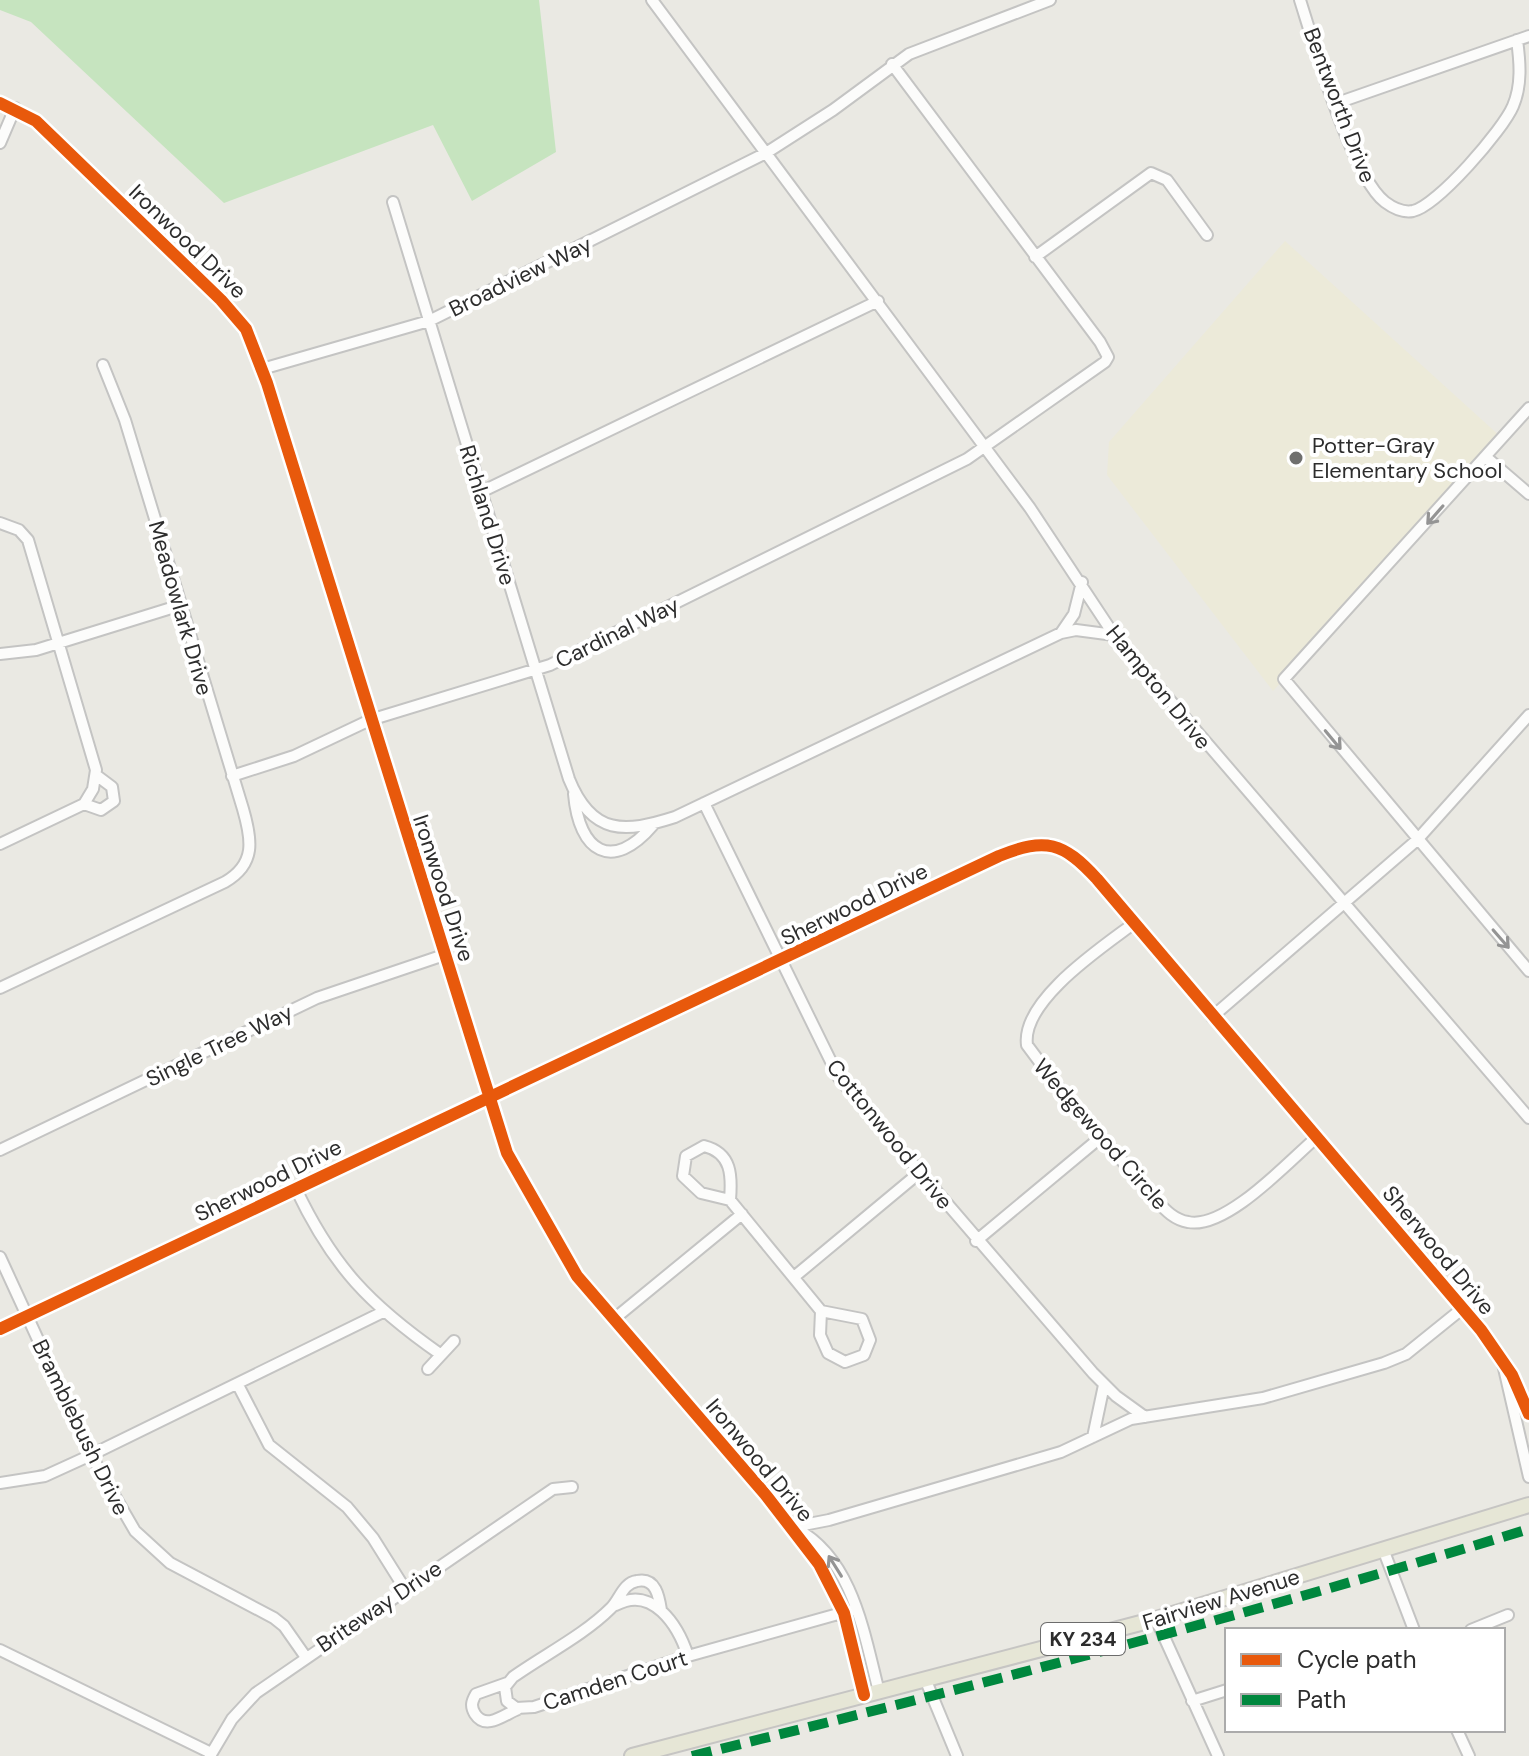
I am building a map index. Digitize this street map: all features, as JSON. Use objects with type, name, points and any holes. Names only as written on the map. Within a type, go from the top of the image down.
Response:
[{"type":"main road","name":"Fairview Avenue","points":[[632,1756],[1156,1619],[1529,1505]]},
{"type":"street","name":"Hampton Drive","points":[[652,0],[985,447],[1082,582],[1114,635],[1529,1118]]},
{"type":"street","name":"Broadview Way","points":[[262,369],[429,321],[766,153],[833,110],[892,64],[923,47],[1050,0]]},
{"type":"street","name":"Bentworth Drive","points":[[1300,0],[1360,169],[1372,189],[1396,209],[1415,211],[1440,193],[1507,118],[1519,86],[1517,40]]},
{"type":"street","points":[[1337,103],[1529,36]]},
{"type":"street","points":[[892,64],[1035,257],[1151,173],[1167,180],[1207,235]]},
{"type":"street","name":"Ironwood Drive","points":[[0,103],[36,121],[237,316],[250,336],[487,1097],[513,1165],[567,1261],[793,1527],[825,1573],[844,1613],[872,1694]]},
{"type":"street","points":[[0,143],[15,108]]},
{"type":"street","name":"Richland Drive","points":[[393,202],[574,791],[598,820],[621,828],[654,823]]},
{"type":"street","name":"Cardinal Way","points":[[232,776],[294,756],[370,720],[536,671],[874,506],[985,447],[1108,358],[1100,342],[1035,257]]},
{"type":"street","points":[[481,492],[878,301]]},
{"type":"street","name":"Meadowlark Drive","points":[[0,988],[225,882],[242,870],[250,852],[249,832],[181,605],[125,420],[103,365]]},
{"type":"street","points":[[1529,408],[1284,679],[1529,971]]},
{"type":"street","points":[[1486,457],[1529,494]]},
{"type":"street","points":[[0,523],[19,530],[28,540],[96,775],[84,804],[0,844]]},
{"type":"street","points":[[1061,633],[1074,614],[1082,582]]},
{"type":"street","points":[[0,654],[58,644],[181,605]]},
{"type":"street","points":[[574,791],[581,832],[599,849],[615,851],[629,847],[654,823],[704,803],[1061,633],[1076,630],[1114,635]]},
{"type":"street","points":[[1212,1017],[1417,840],[1529,715]]},
{"type":"street","points":[[84,804],[101,810],[114,801],[111,784],[96,775]]},
{"type":"street","name":"Cottonwood Drive","points":[[704,803],[834,1071],[976,1241],[1104,1385],[1145,1417]]},
{"type":"street","name":"Sherwood Drive","points":[[0,1329],[999,856],[1036,843],[1061,847],[1077,861],[1317,1137],[1463,1308],[1503,1362],[1529,1414]]},
{"type":"street","name":"Wedgewood Circle","points":[[1133,924],[1040,1004],[1027,1029],[1032,1054],[1101,1137],[1171,1216],[1197,1223],[1225,1214],[1317,1137]]},
{"type":"street","name":"Single Tree Way","points":[[0,1150],[317,998],[444,955]]},
{"type":"street","points":[[976,1241],[1101,1137]]},
{"type":"street","points":[[730,1200],[730,1169],[724,1157],[704,1146],[689,1152],[682,1170],[689,1185],[706,1196],[730,1200],[821,1311],[862,1319],[870,1340],[864,1355],[845,1362],[828,1353],[820,1335],[821,1311]]},
{"type":"street","points":[[794,1277],[919,1173]]},
{"type":"street","points":[[296,1189],[341,1266],[383,1312],[440,1354]]},
{"type":"street","points":[[614,1319],[742,1214]]},
{"type":"street","name":"Bramblebush Drive","points":[[0,1257],[91,1455],[118,1507],[145,1543],[177,1567],[274,1618],[284,1626],[305,1656]]},
{"type":"street","points":[[793,1527],[829,1520],[1061,1452],[1131,1419],[1263,1398],[1384,1363],[1406,1354],[1463,1308]]},
{"type":"street","points":[[0,1483],[45,1476],[383,1312]]},
{"type":"street","points":[[428,1369],[454,1341]]},
{"type":"street","name":"Sherwood Drive","points":[[1503,1362],[1529,1477]]},
{"type":"street","points":[[238,1385],[269,1445],[347,1507],[373,1538],[405,1589]]},
{"type":"street","points":[[1093,1438],[1104,1385]]},
{"type":"street","name":"Briteway Drive","points":[[211,1754],[242,1706],[305,1656],[553,1489],[572,1487]]},
{"type":"street","name":"Ironwood Drive","points":[[793,1527],[818,1543],[832,1560],[856,1609],[872,1694]]},
{"type":"street","points":[[1383,1549],[1413,1628]]},
{"type":"street","name":"Camden Court","points":[[661,1610],[655,1588],[640,1580],[626,1587],[611,1608],[507,1683],[505,1698],[518,1709],[566,1697],[591,1686],[688,1656],[856,1609]]},
{"type":"street","points":[[611,1608],[639,1598],[661,1610],[684,1644],[688,1656]]},
{"type":"street","points":[[1476,1628],[1508,1615]]},
{"type":"street","points":[[1156,1619],[1218,1756]]},
{"type":"street","points":[[0,1650],[211,1754]]},
{"type":"street","points":[[926,1681],[957,1756]]},
{"type":"street","points":[[507,1683],[476,1694],[472,1702],[474,1712],[480,1719],[490,1721],[518,1709]]},
{"type":"street","points":[[1192,1701],[1225,1691]]},
{"type":"street","points":[[1458,1732],[1469,1756]]},
{"type":"shaded area","name":"Potter-Gray Elementary School","points":[[1285,241],[1502,438],[1273,691],[1107,475],[1109,442]]},
{"type":"green space","points":[[0,0],[539,0],[556,152],[472,201],[433,125],[224,203],[31,22],[0,10]]},
{"type":"marked path","points":[[692,1756],[1112,1648],[1321,1591],[1529,1529]]},
{"type":"cycle path","points":[[0,103],[36,121],[221,300],[246,329],[267,383],[507,1153],[577,1276],[765,1494],[819,1564],[844,1613],[864,1695]]},
{"type":"cycle path","points":[[0,1329],[999,856],[1042,845],[1063,850],[1097,879],[1481,1330],[1512,1375],[1529,1414]]},
{"type":"place","name":"Potter-Gray Elementary School","points":[[1296,458]]}]
